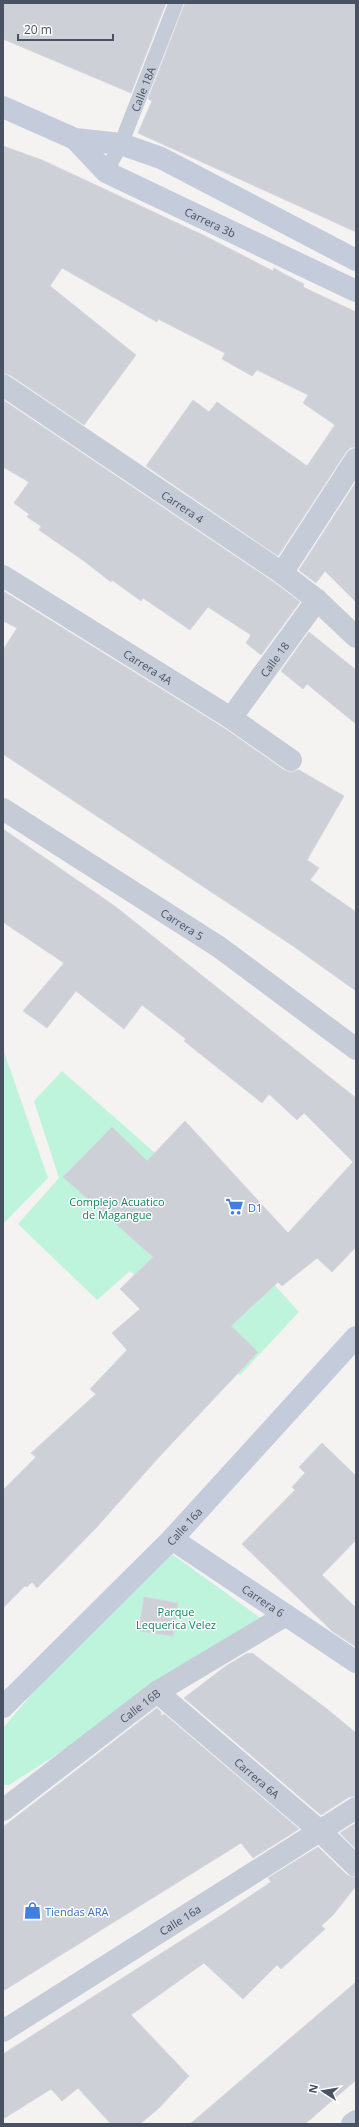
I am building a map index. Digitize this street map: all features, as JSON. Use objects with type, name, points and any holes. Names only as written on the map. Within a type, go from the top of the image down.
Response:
[{"type":"main road","name":"Carrera 3b","points":[[3,107],[75,139],[121,144],[161,158],[356,260]]},
{"type":"main road","name":"Carrera 3b","points":[[75,139],[106,172],[356,291]]},
{"type":"main road","name":"Calle 16a","points":[[3,1707],[172,1539],[356,1337]]},
{"type":"main road","name":"Carrera 6","points":[[172,1539],[356,1662]]},
{"type":"street","name":"Carrera 4","points":[[3,385],[282,573],[317,600],[356,637]]},
{"type":"street","points":[[282,573],[356,460]]},
{"type":"street","name":"Carrera 4A","points":[[3,576],[231,718],[291,760]]},
{"type":"street","name":"Calle 18","points":[[231,718],[317,600]]},
{"type":"street","name":"Carrera 5","points":[[3,809],[219,947],[356,1049]]},
{"type":"street","name":"Calle 16B","points":[[3,1810],[156,1692],[286,1615]]},
{"type":"street","name":"Carrera 6A","points":[[156,1692],[320,1831],[356,1866]]},
{"type":"street","name":"Calle 16a","points":[[3,2031],[356,1808]]},
{"type":"street","points":[[352,2124],[356,2121]]},
{"type":"lane","name":"Calle 18A","points":[[106,172],[121,144],[176,3]]},
{"type":"green space","points":[[3,1049],[48,1178],[3,1224]]},
{"type":"green space","name":"Complejo Acuatico de Magangue","points":[[62,1071],[155,1153],[299,1312],[240,1375],[130,1271],[97,1300],[18,1224],[59,1178],[34,1101]]},
{"type":"green space","name":"Parque Lequerica Velez","points":[[172,1554],[266,1622],[9,1785],[3,1785],[3,1728],[36,1689]]},
{"type":"building","points":[[3,3],[166,3],[131,93],[3,39]]},
{"type":"building","points":[[185,3],[356,3],[356,232],[138,133],[152,101],[148,99]]},
{"type":"building","points":[[3,146],[42,160],[205,236],[273,271],[274,268],[304,284],[303,287],[356,312],[356,447],[350,448],[346,452],[278,556],[146,466],[193,400],[209,412],[217,402],[307,466],[335,425],[303,403],[308,395],[257,370],[252,376],[222,359],[225,353],[158,319],[157,322],[62,268],[50,286],[136,355],[84,425],[10,375],[3,373]]},
{"type":"building","points":[[3,400],[275,583],[300,602],[261,655],[246,643],[251,635],[208,607],[190,630],[143,598],[141,601],[112,580],[111,582],[84,561],[39,530],[41,526],[27,517],[29,514],[14,503],[29,482],[3,467]]},
{"type":"building","points":[[356,482],[356,602],[325,571],[316,583],[299,570]]},
{"type":"building","points":[[3,591],[224,728],[284,770],[290,772],[299,770],[344,796],[307,860],[319,868],[310,880],[356,912],[356,991],[293,946],[3,754],[3,650],[17,628],[3,621]]},
{"type":"building","points":[[309,632],[356,670],[356,724],[307,684],[303,689],[281,671]]},
{"type":"building","points":[[3,829],[116,907],[356,1098],[356,1247],[332,1272],[317,1258],[282,1286],[278,1282],[231,1326],[258,1352],[159,1457],[96,1528],[37,1588],[32,1582],[27,1587],[25,1586],[3,1608],[3,1490],[36,1457],[31,1453],[96,1394],[90,1389],[127,1350],[112,1333],[140,1309],[120,1289],[153,1257],[63,1177],[112,1127],[147,1161],[185,1121],[288,1233],[353,1162],[304,1113],[297,1120],[269,1094],[262,1103],[184,1041],[186,1039],[142,1005],[124,1029],[76,991],[47,1028],[23,1011],[64,963],[3,922]]},
{"type":"building","points":[[322,1443],[356,1476],[356,1540],[322,1575],[356,1608],[356,1647],[332,1631],[242,1544],[295,1490],[292,1487],[305,1473],[299,1467]]},
{"type":"building","points":[[144,1597],[178,1603],[173,1636],[139,1631]]},
{"type":"building","points":[[252,1653],[327,1709],[356,1733],[356,1796],[349,1797],[321,1815],[184,1698],[226,1666],[246,1654]]},
{"type":"building","points":[[157,1708],[161,1712],[161,1716],[164,1714],[299,1829],[253,1858],[241,1843],[3,1991],[3,1827]]},
{"type":"building","points":[[356,1823],[356,1849],[340,1833]]},
{"type":"building","points":[[318,1847],[347,1875],[356,1878],[356,1886],[333,1915],[321,1926],[325,1929],[281,1969],[277,1965],[243,1999],[204,1963],[131,2015],[189,2076],[159,2108],[140,2124],[111,2124],[78,2088],[62,2101],[51,2089],[3,2119],[3,2054],[223,1914],[271,1882],[268,1878]]},
{"type":"building","points":[[356,1982],[356,2080],[305,2124],[190,2124]]},
{"type":"place","name":"D1","points":[[235,1207]]},
{"type":"place","name":"Tiendas ARA","points":[[32,1911]]}]
